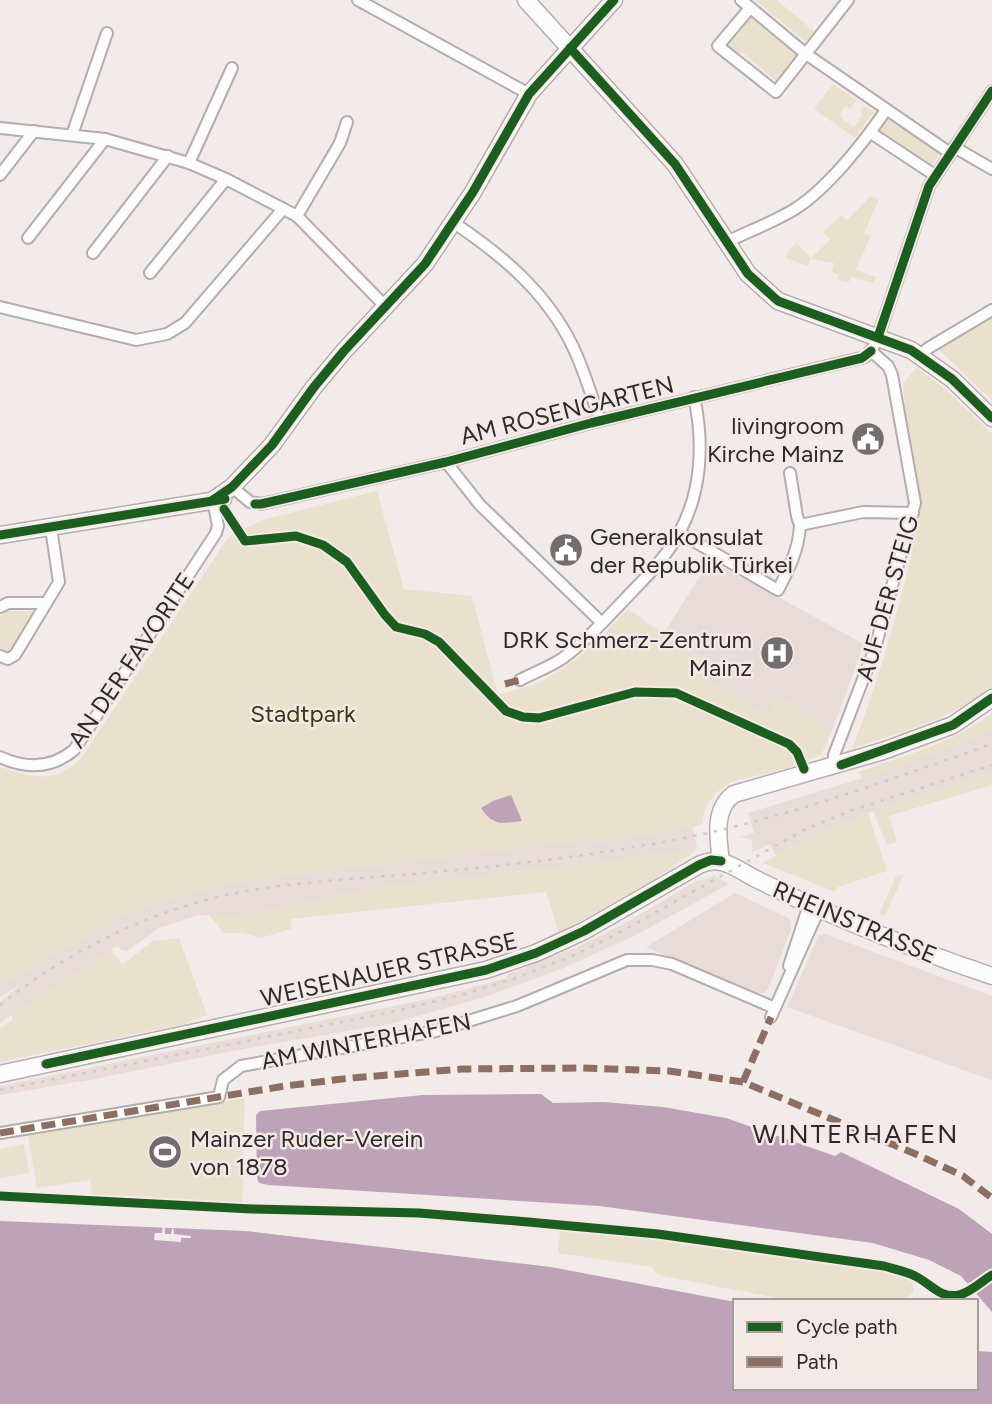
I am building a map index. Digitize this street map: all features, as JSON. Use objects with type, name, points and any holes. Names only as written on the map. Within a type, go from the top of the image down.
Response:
[{"type":"street","points":[[526,0],[681,171],[748,274],[778,301],[875,344],[919,355],[952,379],[992,418]]},
{"type":"street","points":[[0,535],[226,499],[253,479],[272,445],[314,387],[425,264],[454,223],[529,94],[614,0]]},
{"type":"street","points":[[848,0],[806,54],[776,92],[718,46],[745,4],[806,54],[886,110],[952,150],[992,169]]},
{"type":"street","points":[[362,1],[529,94]]},
{"type":"street","points":[[72,135],[107,33]]},
{"type":"street","points":[[189,163],[232,68]]},
{"type":"street","points":[[875,344],[929,186],[992,90]]},
{"type":"street","points":[[727,242],[787,214],[809,199],[871,133],[886,110]]},
{"type":"street","points":[[297,216],[341,143],[346,122]]},
{"type":"street","points":[[0,128],[105,139],[168,156],[226,179],[297,216],[385,306]]},
{"type":"street","points":[[0,175],[34,131]]},
{"type":"street","points":[[871,133],[936,176]]},
{"type":"street","points":[[28,238],[105,139]]},
{"type":"street","points":[[93,253],[168,156]]},
{"type":"street","points":[[150,273],[226,179]]},
{"type":"street","points":[[0,306],[124,338],[147,339],[167,334],[185,323],[283,209]]},
{"type":"street","points":[[454,223],[502,257],[546,302],[578,356],[600,421]]},
{"type":"street","points":[[919,355],[992,310]]},
{"type":"street","name":"AM ROSENGARTEN","points":[[235,490],[250,502],[261,504],[446,462],[694,397],[855,360],[865,357],[875,344]]},
{"type":"street","name":"AUF DER STEIG","points":[[834,767],[834,755],[876,648],[915,503],[892,375],[875,344]]},
{"type":"street","points":[[520,680],[562,659],[602,623],[662,559],[680,533],[699,473],[699,421],[694,397]]},
{"type":"street","points":[[446,462],[480,505],[602,623]]},
{"type":"street","points":[[680,533],[778,590],[796,553],[800,525],[790,473]]},
{"type":"street","name":"AN DER FAVORITE","points":[[0,757],[35,767],[53,762],[74,750],[216,533],[218,526],[213,500]]},
{"type":"street","points":[[800,525],[863,512],[913,513]]},
{"type":"street","points":[[0,656],[8,659],[15,655],[59,582],[51,527]]},
{"type":"street","points":[[0,607],[8,603],[46,603]]},
{"type":"street","points":[[721,861],[719,820],[722,807],[729,797],[742,790],[834,767],[953,725],[992,698]]},
{"type":"street","name":"WEISENAUER STRASSE","points":[[0,1074],[486,970],[572,937],[699,865],[711,860],[721,861]]},
{"type":"street","name":"RHEINSTRASSE","points":[[721,861],[814,907],[907,946],[992,976]]},
{"type":"street","name":"AM WINTERHAFEN","points":[[0,1133],[219,1097],[222,1080],[241,1066],[436,1031],[517,1006],[627,960],[652,960],[672,964],[773,1013],[814,907]]},
{"type":"shaded area","name":"DRK Schmerz-Zentrum Mainz","points":[[710,560],[864,644],[832,731],[778,695],[768,715],[699,675],[706,662],[664,633]]},
{"type":"shaded area","points":[[992,729],[992,772],[868,813],[811,835],[776,855],[770,844],[750,853],[753,849],[751,839],[740,837],[754,833],[748,813],[863,778],[938,752]]},
{"type":"shaded area","points":[[511,795],[522,821],[494,821],[481,808],[493,801]]},
{"type":"shaded area","points":[[692,827],[697,848],[605,862],[373,888],[243,915],[198,915],[159,928],[127,951],[118,946],[112,949],[113,952],[108,952],[0,1023],[0,1002],[20,985],[0,997],[0,986],[127,914],[189,893],[239,882],[591,839],[589,843]]},
{"type":"shaded area","points":[[714,875],[729,884],[636,935],[561,969],[485,997],[389,1024],[0,1095],[0,1086],[428,999],[507,978],[507,975],[582,945],[698,880]]},
{"type":"shaded area","points":[[735,893],[790,919],[791,930],[768,989],[764,993],[757,993],[646,947]]},
{"type":"shaded area","points":[[825,934],[992,996],[992,1080],[787,1007],[819,935]]},
{"type":"shaded area","points":[[541,1094],[553,1103],[604,1102],[663,1107],[726,1118],[835,1156],[841,1152],[959,1209],[992,1234],[992,1312],[961,1276],[929,1260],[873,1243],[599,1206],[269,1185],[259,1183],[257,1178],[256,1115],[260,1111],[423,1095]]},
{"type":"shaded area","points":[[0,1221],[246,1231],[551,1267],[733,1302],[733,1390],[978,1390],[978,1351],[992,1352],[992,1404],[0,1404]]},
{"type":"green space","points":[[755,0],[777,0],[816,33],[807,43]]},
{"type":"green space","points":[[754,16],[798,55],[777,82],[742,52],[735,55],[728,47],[737,28]]},
{"type":"green space","points":[[833,84],[857,100],[850,109],[845,106],[840,115],[843,120],[854,127],[863,114],[860,112],[864,106],[874,112],[855,138],[814,109]]},
{"type":"green space","points":[[888,116],[941,152],[931,167],[878,132]]},
{"type":"green space","points":[[871,196],[879,199],[864,233],[871,235],[856,270],[876,277],[874,283],[851,277],[849,282],[837,280],[838,274],[832,272],[834,263],[811,259],[808,266],[785,258],[797,243],[811,258],[830,240],[823,232],[842,215],[847,220]]},
{"type":"green space","points":[[992,317],[992,400],[938,349]]},
{"type":"green space","points":[[917,367],[945,389],[992,434],[992,687],[942,717],[852,749],[890,635],[919,519],[915,518],[903,384]]},
{"type":"green space","name":"Stadtpark","points":[[377,491],[404,589],[472,596],[498,695],[530,686],[558,672],[595,643],[628,609],[706,663],[700,675],[768,714],[778,694],[832,731],[821,755],[791,767],[732,782],[711,799],[702,824],[692,827],[588,843],[590,839],[239,882],[189,893],[127,914],[0,986],[0,767],[33,776],[52,775],[71,767],[81,758],[228,538],[262,520]]},
{"type":"green space","points":[[7,611],[36,611],[12,651],[5,653],[0,651],[0,616]]},
{"type":"green space","points":[[992,713],[992,729],[938,752],[863,778],[858,772],[945,741]]},
{"type":"green space","points":[[992,772],[992,785],[889,816],[897,842],[887,845],[873,811]]},
{"type":"green space","points":[[868,813],[887,871],[838,887],[835,892],[763,863],[811,835]]},
{"type":"green space","points":[[697,848],[650,882],[559,933],[546,892],[290,919],[291,929],[261,938],[243,933],[224,933],[209,915],[243,915],[373,888],[605,862]]},
{"type":"green space","points":[[904,874],[885,916],[879,914],[896,876]]},
{"type":"green space","points":[[179,938],[207,1015],[185,1024],[0,1062],[0,1028],[12,1020],[12,1014],[108,952],[113,952],[122,965],[153,941]]},
{"type":"green space","name":"Mainzer Ruder-Verein von 1878","points":[[245,1098],[242,1205],[92,1194],[90,1180],[37,1188],[28,1135]]},
{"type":"green space","points":[[24,1144],[29,1173],[0,1178],[0,1149]]},
{"type":"green space","points":[[560,1230],[627,1236],[881,1269],[908,1278],[913,1285],[913,1293],[905,1299],[782,1299],[658,1275],[652,1267],[558,1253]]},
{"type":"pier","points":[[163,1224],[165,1234],[171,1234],[173,1225],[174,1234],[191,1238],[181,1238],[181,1242],[154,1240],[155,1233],[162,1233]]},
{"type":"pier","points":[[992,1270],[992,1279],[974,1292],[969,1285]]},
{"type":"railway","points":[[0,1005],[77,953],[133,925],[222,896],[333,880],[558,859],[696,836],[824,801],[992,744]]},
{"type":"railway","points":[[0,1090],[387,1013],[513,979],[570,957],[613,936],[804,830],[850,811],[992,765]]},
{"type":"marked path","points":[[505,684],[520,680]]},
{"type":"marked path","points":[[743,1082],[771,1017]]},
{"type":"marked path","points":[[0,1133],[285,1086],[351,1078],[462,1069],[583,1068],[669,1071],[743,1082],[918,1155],[963,1176],[992,1198]]},
{"type":"cycle path","points":[[213,500],[232,487],[272,445],[344,351],[425,264],[473,192],[529,94],[614,0]]},
{"type":"cycle path","points":[[570,48],[675,164],[748,274],[778,301],[911,350],[952,379],[992,418]]},
{"type":"cycle path","points":[[878,337],[929,186],[992,91]]},
{"type":"cycle path","points":[[255,504],[446,462],[591,423],[862,358],[871,351]]},
{"type":"cycle path","points":[[0,535],[225,499]]},
{"type":"cycle path","points":[[224,509],[245,541],[296,536],[323,545],[347,562],[396,627],[425,634],[439,642],[506,711],[523,717],[539,718],[635,692],[676,693],[789,744],[797,752],[804,769]]},
{"type":"cycle path","points":[[841,765],[953,725],[992,698]]},
{"type":"cycle path","points":[[46,1064],[486,970],[536,953],[584,931],[699,865],[711,860],[721,861]]},
{"type":"cycle path","points":[[0,1196],[252,1209],[419,1213],[658,1234],[884,1266],[911,1274],[941,1293],[952,1296],[968,1291],[992,1275]]},
{"type":"place","name":"livingroom Kirche Mainz","points":[[868,439]]},
{"type":"place","name":"Generalkonsulat der Republik Türkei","points":[[566,550]]},
{"type":"place","name":"DRK Schmerz-Zentrum Mainz","points":[[777,653]]},
{"type":"place","name":"Mainzer Ruder-Verein von 1878","points":[[165,1152]]},
{"type":"district","name":"WINTERHAFEN","points":[[856,1134]]}]
